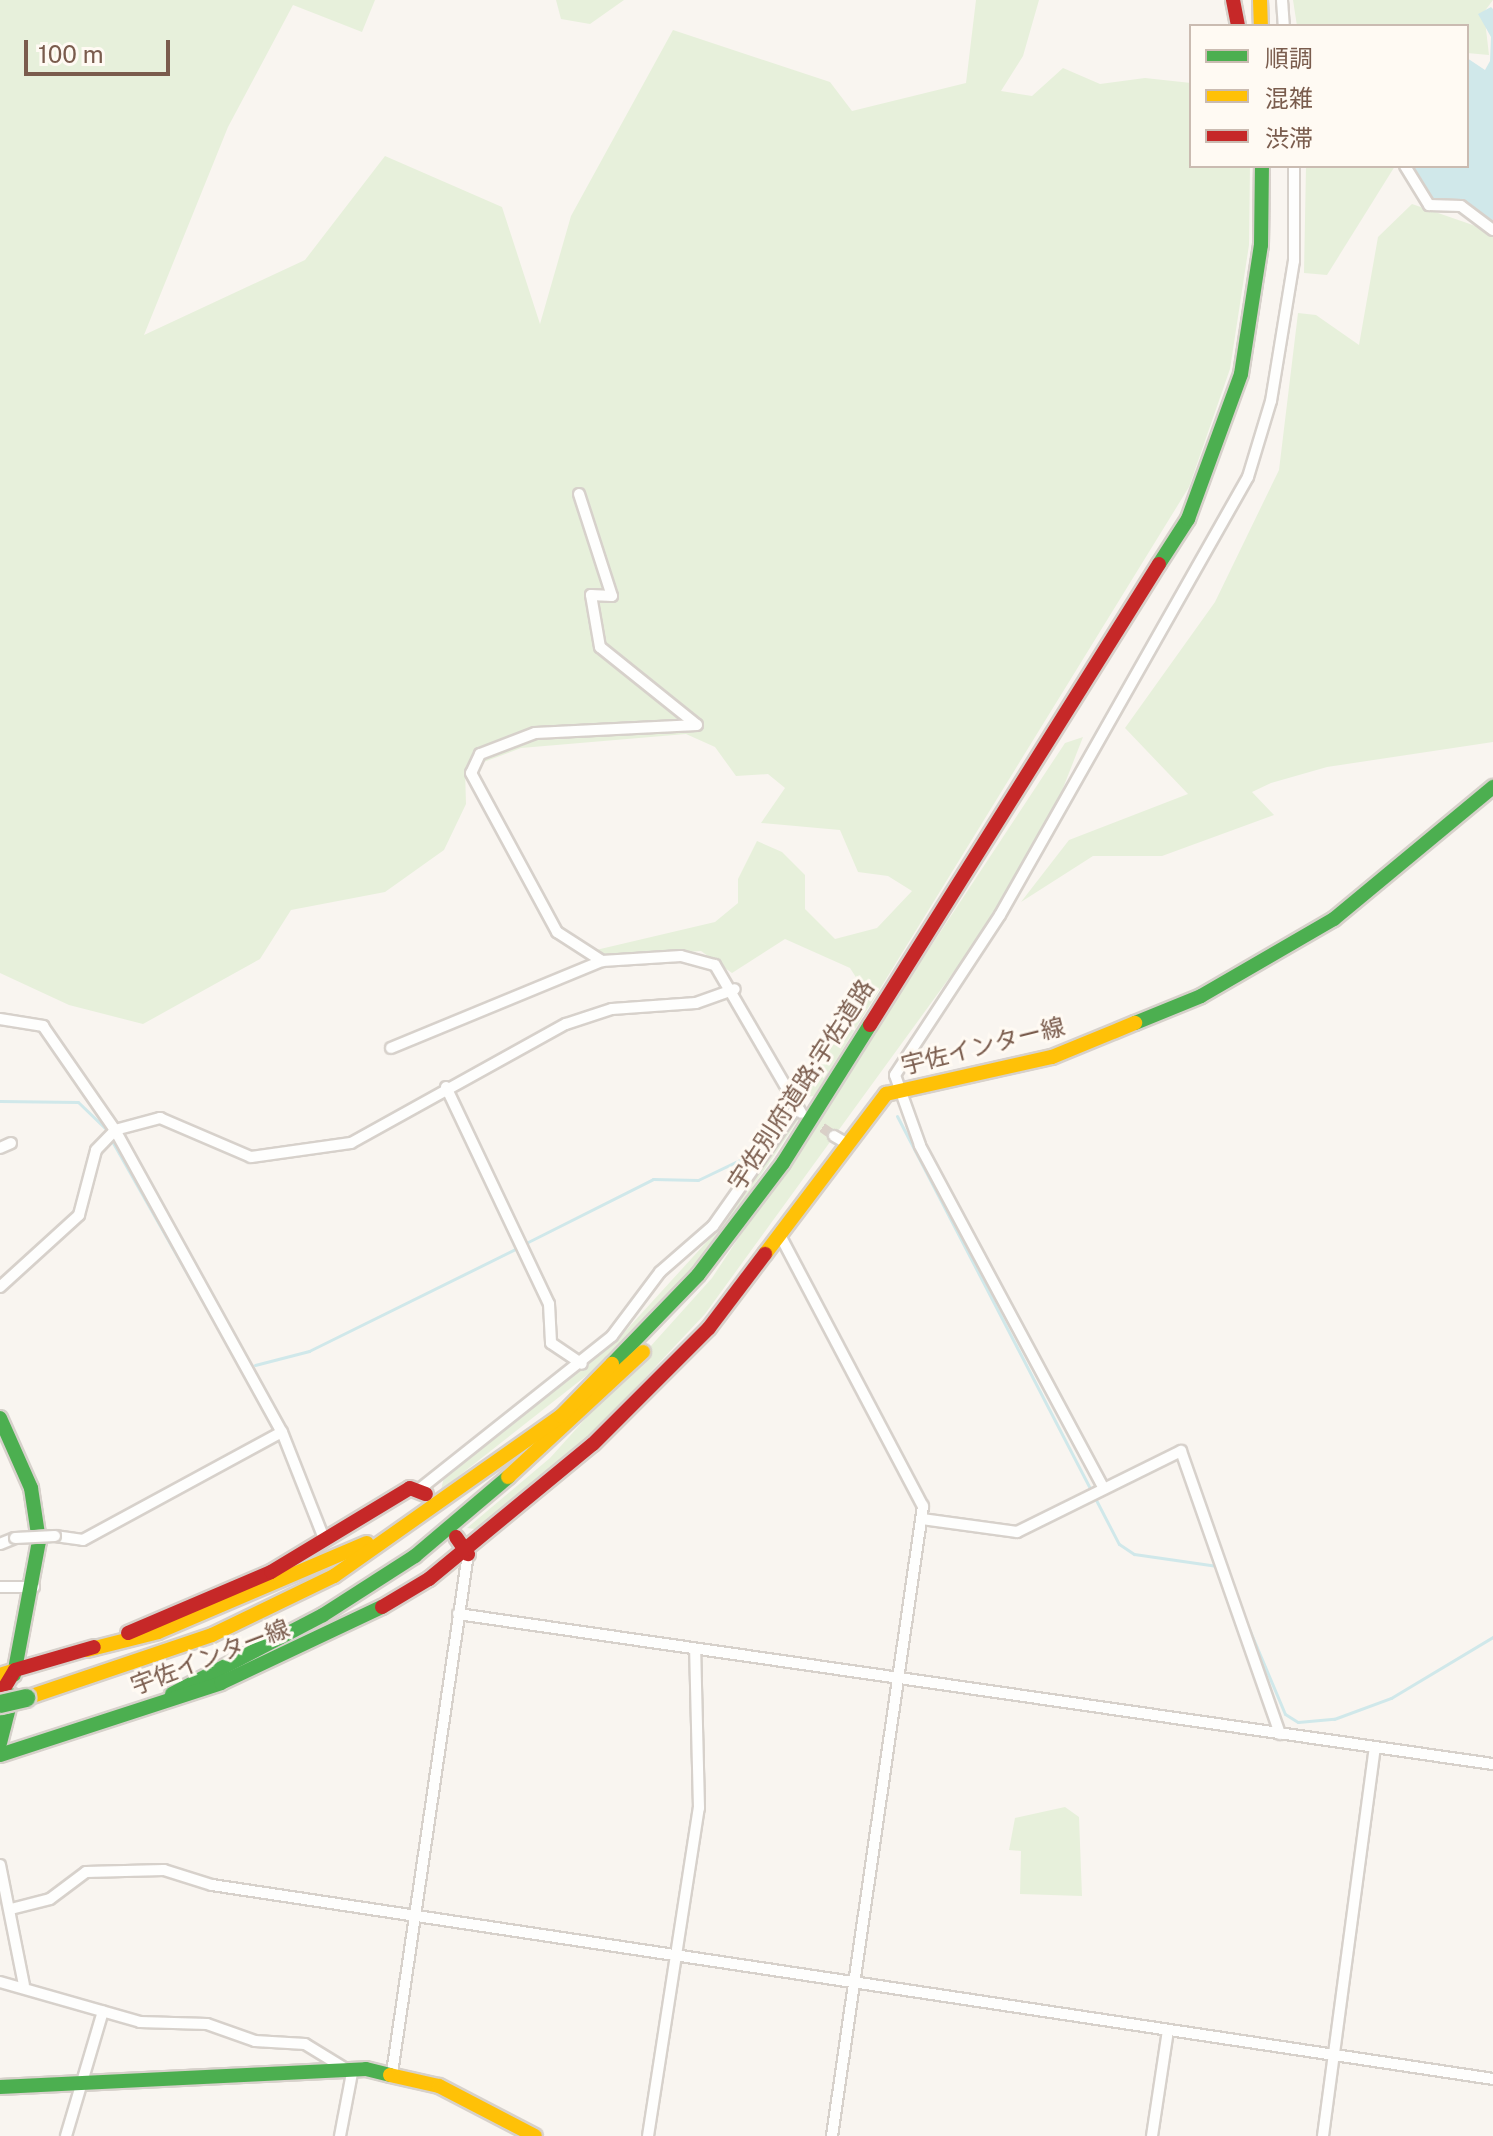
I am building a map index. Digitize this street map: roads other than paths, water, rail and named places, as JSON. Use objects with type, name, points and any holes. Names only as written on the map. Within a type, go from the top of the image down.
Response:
[{"type":"main road","points":[[1233,0],[1238,24]]},
{"type":"main road","points":[[1246,0],[1248,24]]},
{"type":"main road","points":[[1260,0],[1261,24]]},
{"type":"main road","name":"宇佐別府道路;宇佐道路","points":[[0,1704],[113,1673],[247,1619],[334,1576],[452,1500],[589,1389],[739,1222],[1188,519],[1244,360],[1261,245],[1262,168]]},
{"type":"main road","name":"宇佐インター線","points":[[0,1755],[103,1726],[172,1694],[186,1697],[349,1626],[468,1554],[642,1397],[782,1239],[841,1140],[874,1105],[895,1092],[1052,1057],[1201,996],[1334,919],[1493,787]]},
{"type":"main road","points":[[172,1694],[355,1596],[487,1500],[644,1351],[739,1222]]},
{"type":"main road","points":[[0,1418],[34,1502],[36,1587],[0,1695]]},
{"type":"main road","points":[[87,1650],[271,1572],[423,1491]]},
{"type":"main road","points":[[7,1673],[158,1632],[278,1585],[452,1500]]},
{"type":"main road","points":[[456,1537],[468,1554]]},
{"type":"main road","points":[[0,1743],[7,1673]]},
{"type":"main road","points":[[0,2087],[81,2085],[348,2068],[392,2073],[439,2086],[535,2136]]},
{"type":"street","points":[[1282,0],[1284,24]]},
{"type":"street","points":[[1103,1487],[895,1092],[902,1062],[1000,915],[1248,477],[1271,401],[1294,261],[1294,168]]},
{"type":"street","points":[[1406,168],[1429,205],[1461,206],[1493,230]]},
{"type":"street","points":[[579,494],[612,596],[591,595],[600,647],[697,725],[535,733],[495,745],[472,761],[471,773],[549,923],[602,961]]},
{"type":"street","points":[[391,1048],[602,961],[695,957],[725,973],[799,1110],[713,1226],[660,1272],[582,1364],[423,1491]]},
{"type":"street","points":[[0,1287],[79,1215],[96,1150],[115,1130],[160,1118],[232,1151],[283,1156],[369,1137],[446,1087],[593,1015],[696,1003],[735,989]]},
{"type":"street","points":[[0,1019],[43,1026],[115,1130],[282,1432],[325,1541]]},
{"type":"street","points":[[446,1087],[549,1304],[551,1343],[582,1364]]},
{"type":"street","points":[[782,1239],[921,1492],[922,1519],[832,2136]]},
{"type":"street","points":[[0,1544],[15,1538],[55,1536],[83,1540],[282,1432]]},
{"type":"street","points":[[922,1519],[1017,1532],[1174,1450],[1183,1453],[1280,1734]]},
{"type":"street","points":[[392,2073],[468,1554]]},
{"type":"street","points":[[0,1587],[36,1587]]},
{"type":"street","points":[[458,1614],[1493,1764]]},
{"type":"street","points":[[648,2136],[700,1796],[695,1649]]},
{"type":"street","points":[[1323,2136],[1375,1748]]},
{"type":"street","points":[[0,1865],[24,1985]]},
{"type":"street","points":[[11,1909],[50,1899],[86,1872],[164,1870],[203,1884],[1493,2079]]},
{"type":"street","points":[[0,1982],[24,1985],[103,2011],[300,2043],[348,2068],[340,2136]]},
{"type":"street","points":[[66,2136],[103,2011]]},
{"type":"street","points":[[1152,2136],[1168,2030]]},
{"type":"water","points":[[1491,7],[1493,9],[1493,224],[1459,201],[1429,200],[1412,168],[1469,168],[1469,59],[1485,70],[1490,61],[1491,37],[1478,14]]},
{"type":"waterway","points":[[797,1088],[816,1057]]},
{"type":"waterway","points":[[0,1101],[78,1102],[105,1128]]},
{"type":"waterway","points":[[528,1242],[653,1179],[698,1180],[746,1157],[781,1105]]},
{"type":"waterway","points":[[897,1116],[1119,1544],[1134,1554],[1217,1566]]},
{"type":"waterway","points":[[112,1141],[236,1360]]},
{"type":"waterway","points":[[255,1365],[309,1351],[517,1248]]},
{"type":"waterway","points":[[1244,1617],[1285,1714],[1298,1722],[1334,1719],[1391,1698],[1493,1637]]},
{"type":"tunnel","points":[[810,1119],[834,1136]]}]
